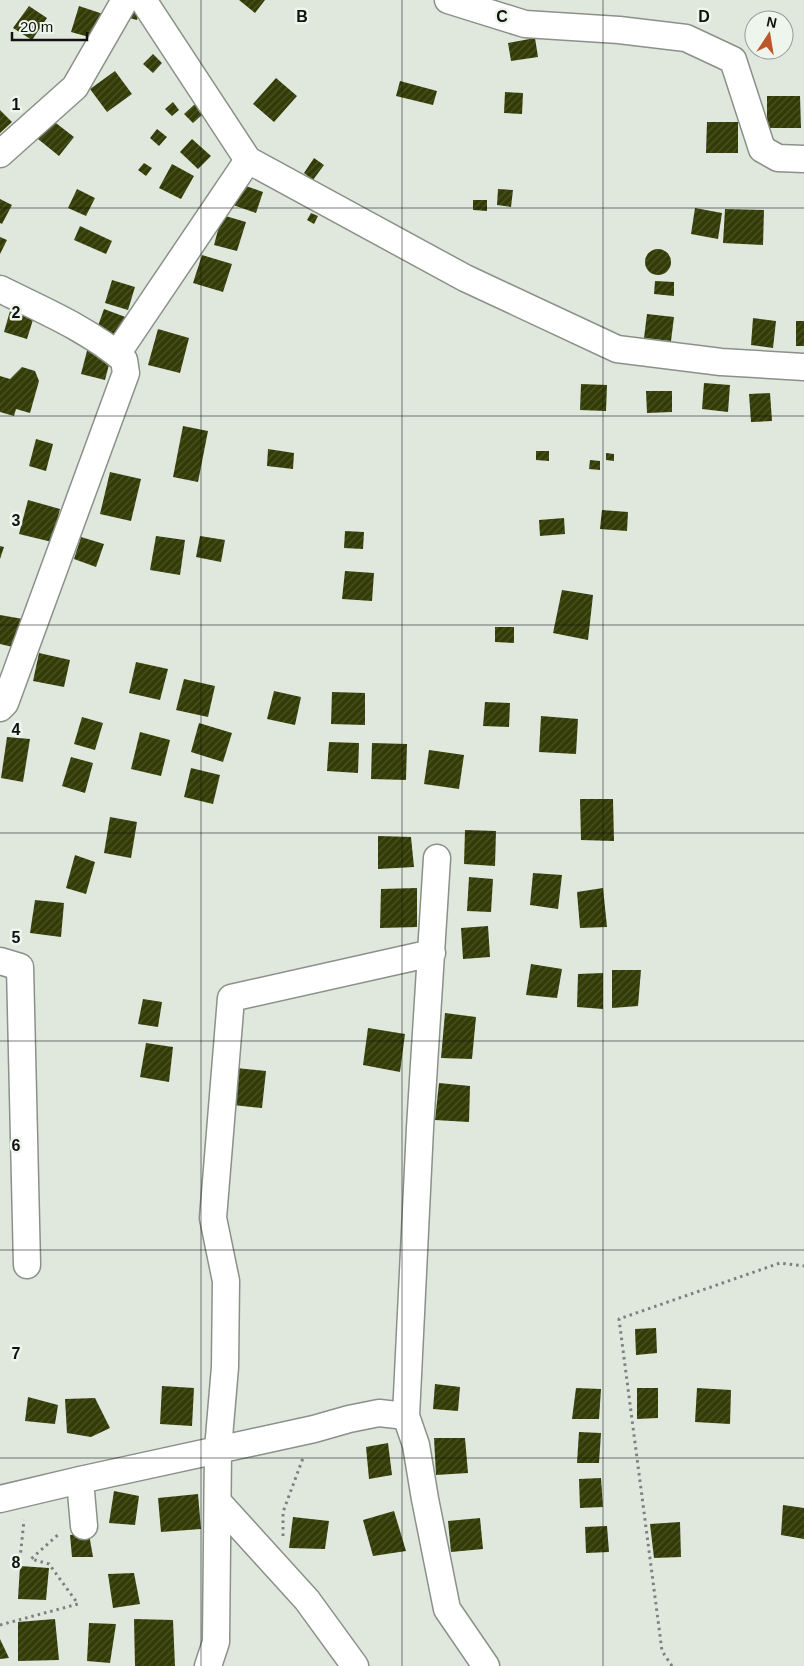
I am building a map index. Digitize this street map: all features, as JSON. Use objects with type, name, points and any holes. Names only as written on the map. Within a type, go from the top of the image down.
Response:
[{"type":"street","points":[[0,154],[75,87],[124,0]]},
{"type":"street","points":[[143,0],[248,160],[465,278],[617,348],[721,362],[804,367]]},
{"type":"street","points":[[448,0],[525,24],[619,30],[686,38],[733,60],[762,149],[778,158],[804,159]]},
{"type":"street","points":[[117,354],[248,160]]},
{"type":"street","points":[[0,289],[75,327],[117,354],[124,360],[126,373],[5,703],[0,708]]},
{"type":"street","points":[[437,858],[420,1128],[406,1416],[416,1445],[448,1609],[486,1666]]},
{"type":"street","points":[[208,1666],[216,1642],[218,1449],[225,1367],[226,1281],[213,1218],[231,998],[432,952]]},
{"type":"street","points":[[0,961],[20,967],[27,1265]]},
{"type":"street","points":[[10,1497],[314,1429],[349,1419],[379,1413],[406,1416]]},
{"type":"street","points":[[80,1480],[83,1519]]},
{"type":"street","points":[[218,1502],[307,1600],[354,1666]]},
{"type":"path","points":[[672,1666],[662,1652],[619,1319],[780,1263],[804,1266]]},
{"type":"path","points":[[283,1512],[314,1429]]},
{"type":"path","points":[[10,1497],[24,1519],[20,1559]]},
{"type":"path","points":[[0,1626],[78,1604],[49,1564],[31,1559],[83,1519]]},
{"type":"building","points":[[239,0],[265,0],[255,13]]},
{"type":"building","points":[[128,4],[140,7],[137,20],[125,17]]},
{"type":"building","points":[[29,6],[47,18],[32,40],[13,28]]},
{"type":"building","points":[[79,6],[103,14],[96,39],[71,32]]},
{"type":"building","points":[[535,38],[538,57],[511,61],[508,43]]},
{"type":"building","points":[[153,54],[162,63],[153,73],[143,64]]},
{"type":"building","points":[[115,71],[132,94],[107,112],[90,89]]},
{"type":"building","points":[[276,78],[297,96],[274,122],[253,104]]},
{"type":"building","points":[[400,81],[437,91],[433,105],[396,96]]},
{"type":"building","points":[[505,92],[523,93],[522,114],[504,113]]},
{"type":"building","points":[[767,96],[800,96],[801,128],[767,128]]},
{"type":"building","points":[[173,102],[179,110],[172,116],[165,109]]},
{"type":"building","points":[[195,104],[204,113],[193,123],[184,114]]},
{"type":"building","points":[[0,110],[12,122],[0,133]]},
{"type":"building","points":[[52,120],[74,137],[59,156],[38,139]]},
{"type":"building","points":[[707,122],[738,122],[738,153],[706,153]]},
{"type":"building","points":[[157,129],[167,137],[159,146],[150,138]]},
{"type":"building","points":[[192,139],[211,156],[198,169],[180,152]]},
{"type":"building","points":[[314,158],[324,165],[313,180],[304,173]]},
{"type":"building","points":[[144,163],[152,168],[146,176],[138,170]]},
{"type":"building","points":[[172,164],[194,176],[181,199],[159,188]]},
{"type":"building","points":[[240,184],[263,192],[256,213],[233,205]]},
{"type":"building","points":[[77,189],[95,198],[86,216],[68,208]]},
{"type":"building","points":[[498,189],[513,190],[511,207],[497,205]]},
{"type":"building","points":[[0,199],[12,205],[2,224],[0,223]]},
{"type":"building","points":[[473,200],[487,200],[487,211],[473,210]]},
{"type":"building","points":[[695,208],[722,213],[718,239],[691,234]]},
{"type":"building","points":[[725,209],[764,210],[763,245],[723,243]]},
{"type":"building","points":[[311,213],[318,216],[314,224],[307,220]]},
{"type":"building","points":[[222,215],[246,222],[237,251],[214,245]]},
{"type":"building","points":[[80,226],[112,241],[106,254],[74,240]]},
{"type":"building","points":[[0,237],[7,240],[0,254]]},
{"type":"building","points":[[658,249],[667,253],[671,262],[667,271],[658,275],[649,271],[645,262],[649,253]]},
{"type":"building","points":[[202,255],[232,264],[223,292],[193,283]]},
{"type":"building","points":[[112,280],[135,287],[128,310],[105,303]]},
{"type":"building","points":[[655,281],[674,282],[674,296],[654,294]]},
{"type":"building","points":[[12,304],[36,310],[27,339],[4,332]]},
{"type":"building","points":[[104,309],[128,318],[118,346],[94,337]]},
{"type":"building","points":[[647,314],[674,317],[671,341],[644,338]]},
{"type":"building","points":[[753,318],[776,321],[773,348],[751,345]]},
{"type":"building","points":[[796,321],[804,321],[804,346],[796,346]]},
{"type":"building","points":[[158,329],[189,338],[180,373],[148,365]]},
{"type":"building","points":[[88,347],[112,353],[105,380],[81,374]]},
{"type":"building","points":[[22,367],[35,371],[39,381],[30,413],[16,409],[14,416],[0,412],[0,376],[10,379]]},
{"type":"building","points":[[704,383],[730,385],[728,412],[702,409]]},
{"type":"building","points":[[581,384],[607,385],[606,411],[580,410]]},
{"type":"building","points":[[646,391],[672,391],[672,412],[647,413]]},
{"type":"building","points":[[770,393],[772,421],[751,422],[749,394]]},
{"type":"building","points":[[183,426],[208,431],[198,482],[173,477]]},
{"type":"building","points":[[36,439],[53,444],[46,471],[29,466]]},
{"type":"building","points":[[268,449],[294,453],[293,469],[267,466]]},
{"type":"building","points":[[536,451],[549,451],[549,461],[536,460]]},
{"type":"building","points":[[606,453],[614,454],[614,461],[606,460]]},
{"type":"building","points":[[590,460],[600,461],[600,470],[589,469]]},
{"type":"building","points":[[110,472],[141,479],[131,521],[100,514]]},
{"type":"building","points":[[28,500],[60,509],[52,542],[19,534]]},
{"type":"building","points":[[602,510],[628,512],[627,531],[600,529]]},
{"type":"building","points":[[564,518],[565,534],[540,536],[539,520]]},
{"type":"building","points":[[345,531],[364,532],[363,549],[344,548]]},
{"type":"building","points":[[156,536],[185,540],[180,575],[150,570]]},
{"type":"building","points":[[200,536],[225,540],[221,562],[196,557]]},
{"type":"building","points":[[81,537],[104,544],[96,567],[74,559]]},
{"type":"building","points":[[0,546],[4,547],[0,559]]},
{"type":"building","points":[[345,571],[374,573],[372,601],[342,599]]},
{"type":"building","points":[[562,590],[593,595],[588,640],[553,633]]},
{"type":"building","points":[[0,615],[23,619],[17,648],[0,644]]},
{"type":"building","points":[[495,627],[514,627],[514,643],[495,642]]},
{"type":"building","points":[[39,653],[70,660],[64,687],[33,681]]},
{"type":"building","points":[[136,662],[168,669],[160,700],[129,693]]},
{"type":"building","points":[[184,679],[215,686],[208,717],[176,710]]},
{"type":"building","points":[[274,691],[301,697],[295,725],[267,719]]},
{"type":"building","points":[[332,692],[365,693],[365,725],[331,724]]},
{"type":"building","points":[[485,702],[510,703],[509,727],[483,726]]},
{"type":"building","points":[[541,716],[578,719],[576,754],[539,752]]},
{"type":"building","points":[[82,717],[103,723],[95,750],[74,744]]},
{"type":"building","points":[[199,723],[232,733],[223,762],[191,752]]},
{"type":"building","points":[[140,732],[170,740],[161,776],[131,769]]},
{"type":"building","points":[[7,737],[30,739],[23,782],[1,778]]},
{"type":"building","points":[[329,742],[359,743],[358,773],[327,771]]},
{"type":"building","points":[[372,743],[407,744],[406,780],[371,779]]},
{"type":"building","points":[[429,750],[464,755],[459,789],[424,784]]},
{"type":"building","points":[[71,757],[93,763],[85,793],[62,786]]},
{"type":"building","points":[[191,768],[220,775],[213,804],[184,797]]},
{"type":"building","points":[[580,799],[613,799],[614,841],[581,840]]},
{"type":"building","points":[[110,817],[137,822],[131,858],[104,853]]},
{"type":"building","points":[[465,830],[496,831],[495,866],[464,864]]},
{"type":"building","points":[[378,836],[411,837],[414,867],[378,869]]},
{"type":"building","points":[[75,855],[95,862],[86,894],[66,888]]},
{"type":"building","points":[[533,873],[562,875],[558,909],[530,905]]},
{"type":"building","points":[[469,877],[493,879],[491,912],[467,911]]},
{"type":"building","points":[[417,888],[417,927],[380,928],[381,889]]},
{"type":"building","points":[[603,888],[607,927],[580,928],[577,892]]},
{"type":"building","points":[[35,900],[64,903],[61,937],[30,933]]},
{"type":"building","points":[[488,926],[490,957],[463,959],[461,928]]},
{"type":"building","points":[[531,964],[562,969],[557,998],[526,995]]},
{"type":"building","points":[[612,970],[641,970],[638,1006],[612,1008]]},
{"type":"building","points":[[603,973],[603,1009],[577,1007],[578,974]]},
{"type":"building","points":[[143,999],[162,1002],[158,1027],[138,1024]]},
{"type":"building","points":[[445,1013],[476,1017],[472,1059],[441,1058]]},
{"type":"building","points":[[368,1028],[405,1034],[400,1072],[363,1065]]},
{"type":"building","points":[[146,1043],[173,1047],[169,1082],[140,1077]]},
{"type":"building","points":[[236,1068],[266,1071],[262,1108],[233,1105]]},
{"type":"building","points":[[439,1083],[470,1086],[469,1122],[435,1120]]},
{"type":"building","points":[[656,1328],[657,1353],[636,1355],[635,1329]]},
{"type":"building","points":[[435,1384],[460,1387],[458,1411],[433,1409]]},
{"type":"building","points":[[162,1386],[194,1388],[192,1426],[160,1424]]},
{"type":"building","points":[[576,1388],[601,1389],[599,1419],[572,1419]]},
{"type":"building","points":[[637,1388],[658,1388],[658,1418],[637,1419]]},
{"type":"building","points":[[697,1388],[731,1390],[730,1424],[695,1422]]},
{"type":"building","points":[[28,1397],[58,1405],[55,1424],[25,1421]]},
{"type":"building","points":[[95,1398],[110,1428],[91,1437],[67,1433],[65,1399]]},
{"type":"building","points":[[579,1432],[601,1433],[599,1463],[577,1463]]},
{"type":"building","points":[[434,1438],[465,1438],[468,1473],[436,1475]]},
{"type":"building","points":[[388,1443],[392,1475],[369,1479],[366,1447]]},
{"type":"building","points":[[601,1478],[603,1507],[580,1508],[579,1479]]},
{"type":"building","points":[[114,1491],[139,1496],[135,1525],[109,1523]]},
{"type":"building","points":[[198,1494],[201,1529],[161,1532],[158,1498]]},
{"type":"building","points":[[783,1505],[804,1508],[804,1539],[781,1535]]},
{"type":"building","points":[[394,1511],[406,1551],[373,1556],[363,1520]]},
{"type":"building","points":[[293,1517],[329,1521],[325,1549],[289,1548]]},
{"type":"building","points":[[480,1518],[483,1549],[451,1552],[448,1521]]},
{"type":"building","points":[[680,1522],[681,1557],[654,1558],[650,1524]]},
{"type":"building","points":[[607,1526],[609,1552],[586,1553],[585,1527]]},
{"type":"building","points":[[89,1534],[93,1557],[72,1557],[70,1535]]},
{"type":"building","points":[[20,1566],[49,1568],[46,1600],[18,1599]]},
{"type":"building","points":[[134,1573],[140,1604],[113,1608],[108,1574]]},
{"type":"building","points":[[55,1619],[59,1660],[18,1661],[18,1622]]},
{"type":"building","points":[[134,1619],[173,1620],[175,1666],[135,1666]]},
{"type":"building","points":[[89,1623],[116,1624],[110,1663],[87,1661]]},
{"type":"building","points":[[0,1639],[9,1658],[0,1659]]}]
